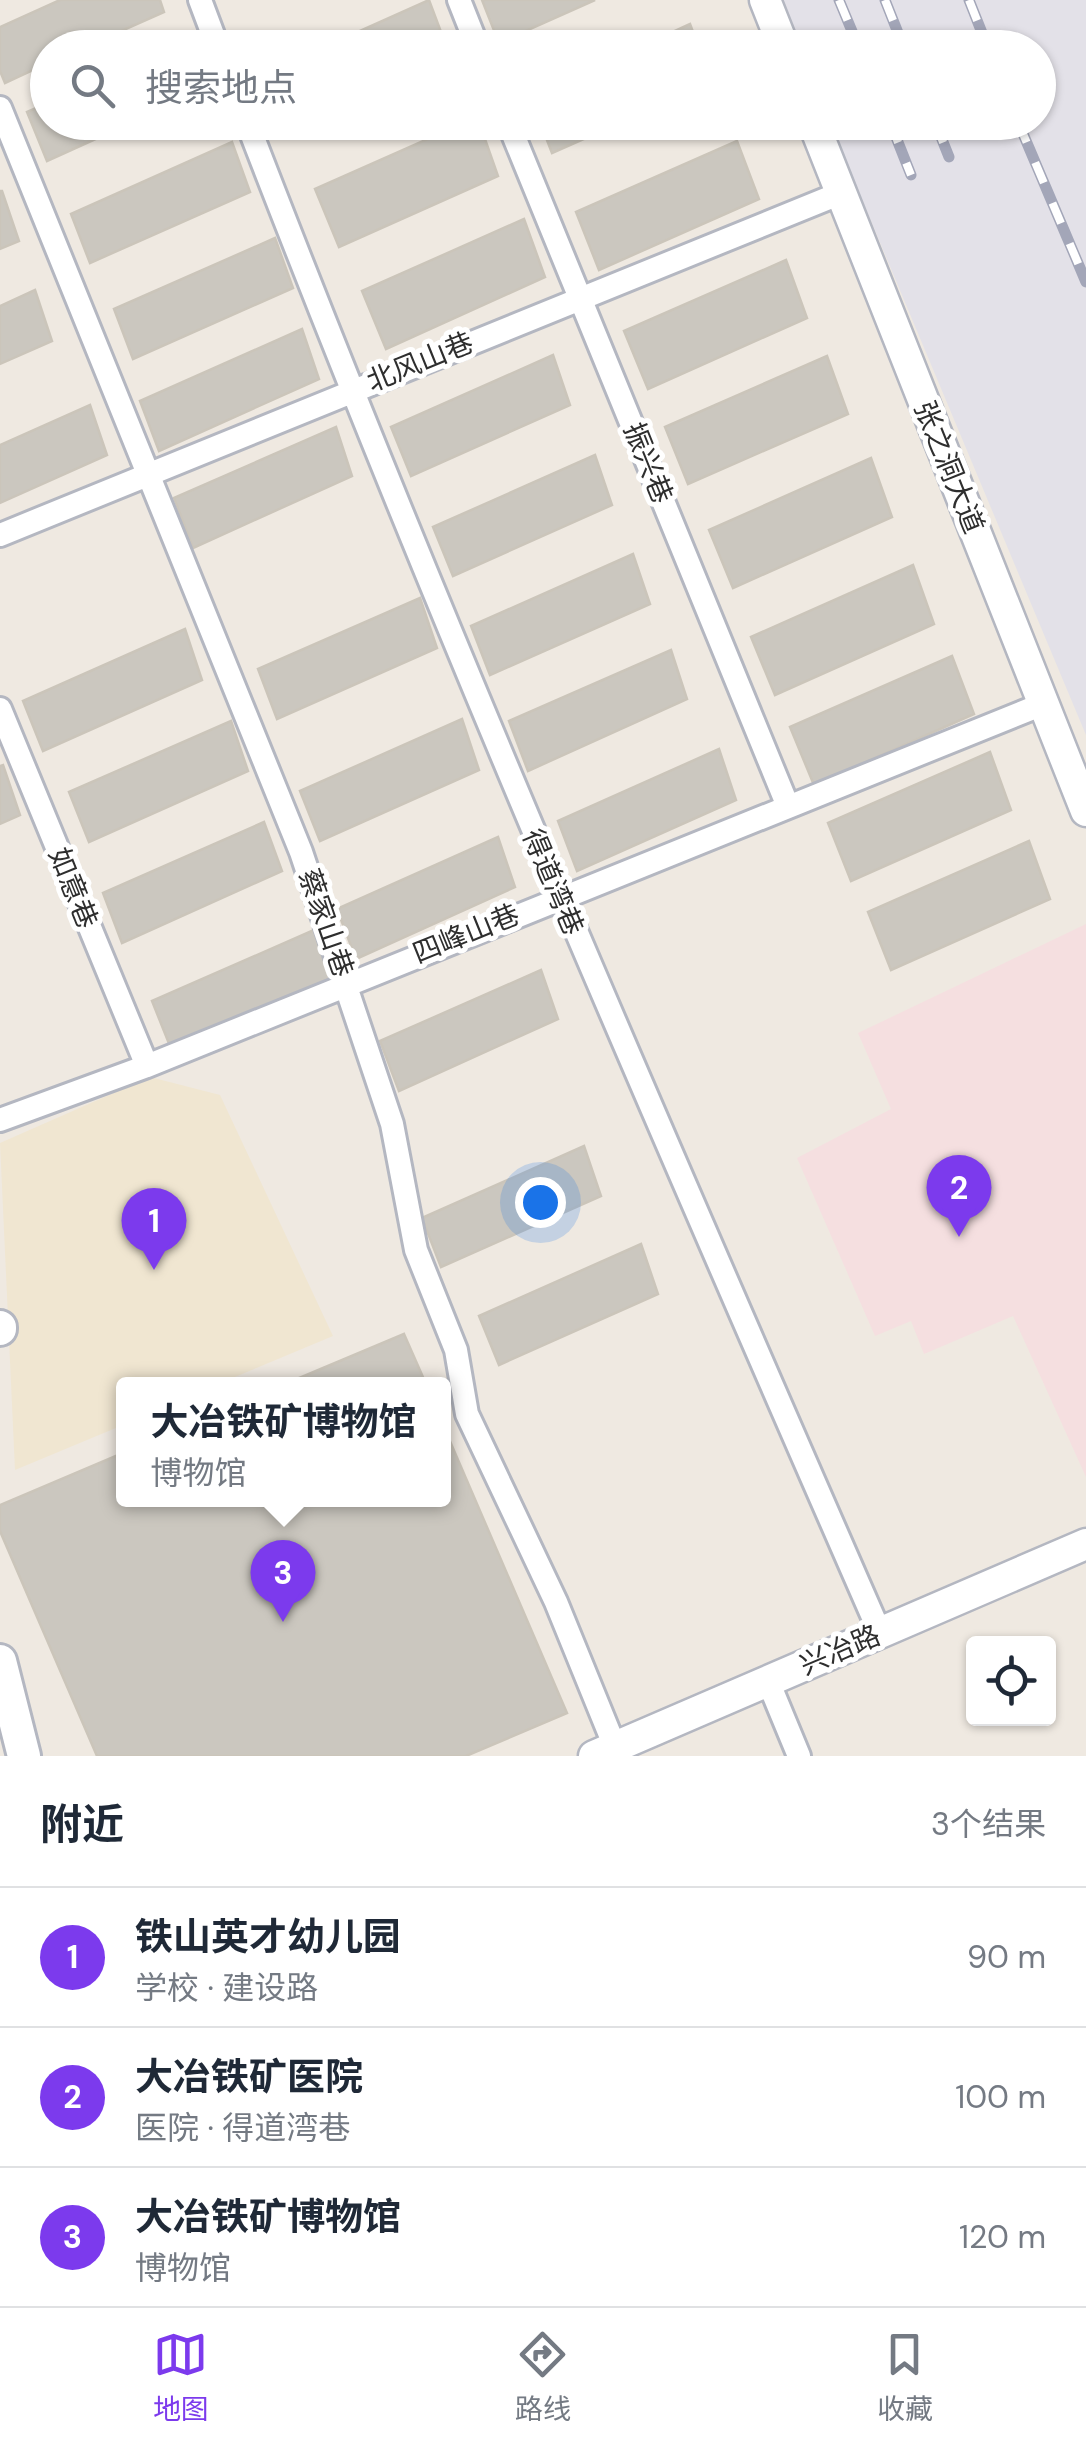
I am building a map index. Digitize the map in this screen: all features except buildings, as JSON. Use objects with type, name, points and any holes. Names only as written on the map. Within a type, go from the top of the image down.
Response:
[{"type":"main road","points":[[0,1661],[24,1756]]},
{"type":"street","points":[[200,0],[211,30]]},
{"type":"street","points":[[459,0],[471,30]]},
{"type":"street","points":[[766,0],[777,30]]},
{"type":"street","name":"蔡家山巷","points":[[0,108],[301,852],[392,1124],[416,1250],[456,1350],[467,1414],[556,1602],[604,1751]]},
{"type":"street","name":"得道湾巷","points":[[254,140],[350,389],[558,896],[880,1633]]},
{"type":"street","name":"振兴巷","points":[[516,140],[787,804]]},
{"type":"street","name":"张之洞大道","points":[[820,140],[1086,812]]},
{"type":"street","name":"北风山巷","points":[[0,534],[841,193]]},
{"type":"street","name":"四峰山巷","points":[[0,1120],[146,1066],[558,896],[1043,704]]},
{"type":"street","name":"如意巷","points":[[0,709],[146,1066]]},
{"type":"street","name":"兴冶路","points":[[604,1751],[1086,1544]]},
{"type":"street","points":[[768,1681],[799,1756]]},
{"type":"shaded area","points":[[779,0],[1086,0],[1086,735],[837,140],[1056,140],[1056,30],[792,30]]},
{"type":"shaded area","points":[[1086,924],[1086,1477],[1013,1316],[924,1354],[911,1321],[875,1336],[797,1158],[891,1109],[858,1033]]},
{"type":"shaded area","points":[[150,1077],[220,1095],[333,1336],[235,1377],[116,1377],[116,1428],[15,1470],[0,1143]]},
{"type":"railway","points":[[839,0],[852,30]]},
{"type":"railway","points":[[885,0],[897,30]]},
{"type":"railway","points":[[969,0],[981,30]]},
{"type":"railway","points":[[897,140],[911,175]]},
{"type":"railway","points":[[942,140],[949,157]]},
{"type":"railway","points":[[1026,140],[1086,282]]},
{"type":"place","name":"大冶铁矿医院","points":[[959,1237]]},
{"type":"place","name":"铁山英才幼儿园","points":[[154,1270]]},
{"type":"place","name":"大冶铁矿博物馆","points":[[283,1622]]}]
